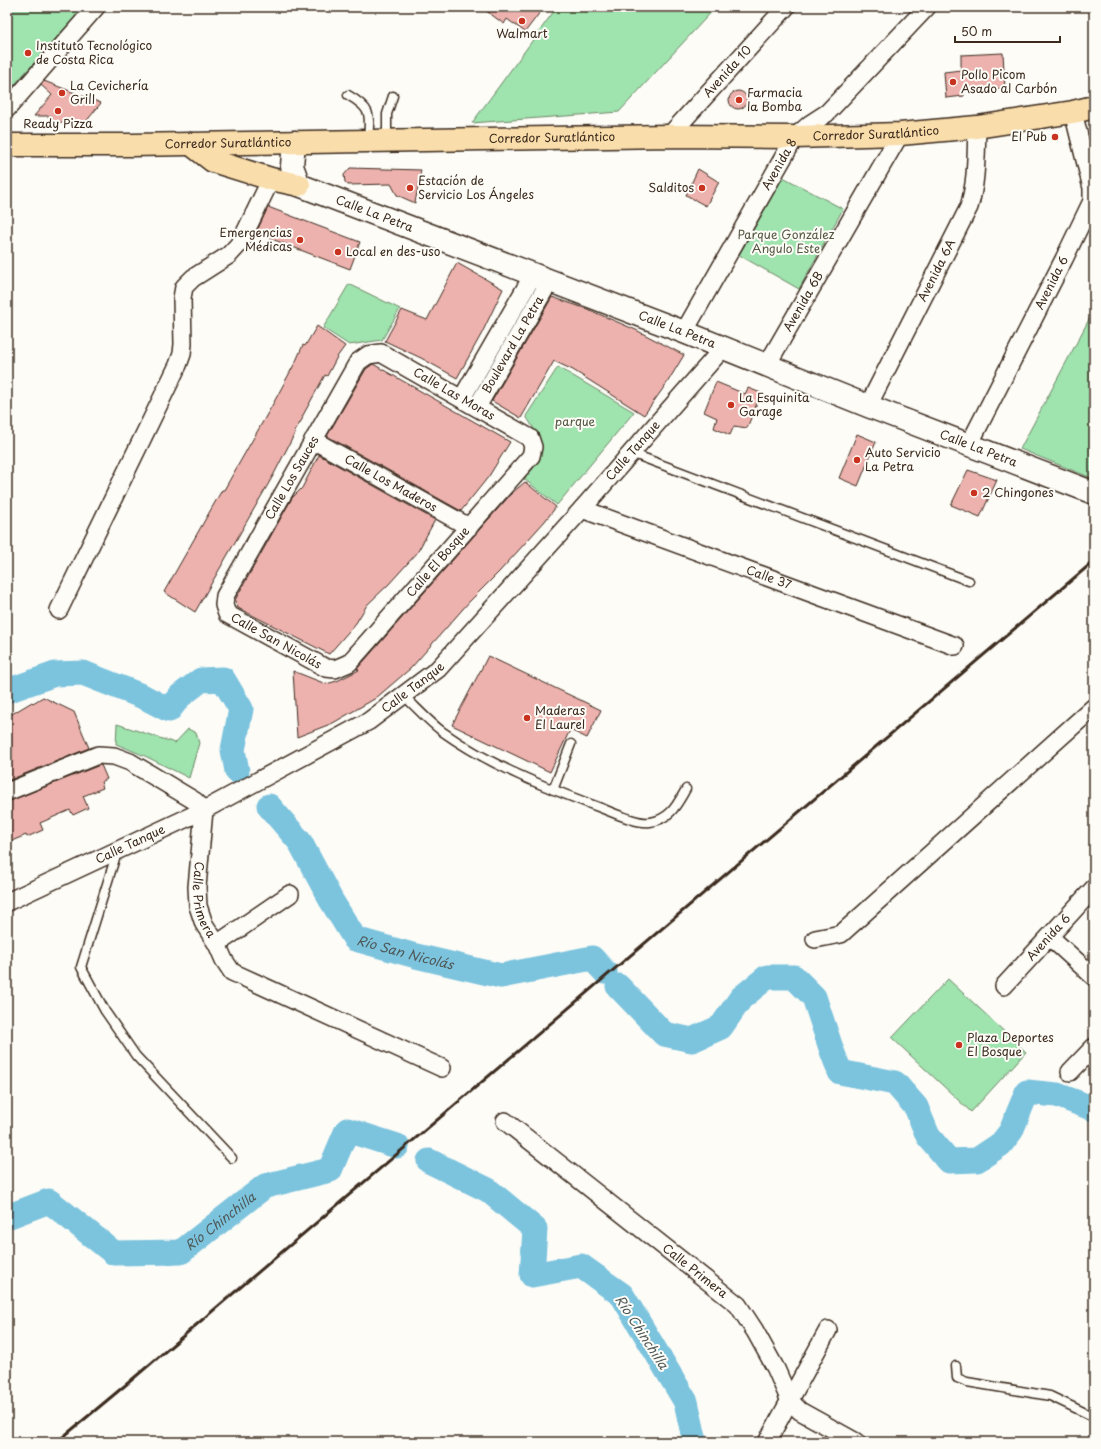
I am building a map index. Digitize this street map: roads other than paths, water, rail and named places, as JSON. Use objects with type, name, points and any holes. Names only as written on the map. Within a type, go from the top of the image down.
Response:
[{"type":"main road","name":"Corredor Suratlántico","points":[[7,145],[191,144],[669,136],[795,137],[900,134],[977,127],[1073,112],[1094,106]]},
{"type":"main road","points":[[191,144],[213,161],[271,179],[299,185]]},
{"type":"street","points":[[7,109],[96,7]]},
{"type":"street","name":"Avenida 10","points":[[669,136],[786,7]]},
{"type":"street","name":"Avenida 8","points":[[684,332],[795,137],[810,124],[827,113],[927,7]]},
{"type":"street","name":"Avenida 6","points":[[969,445],[1092,201],[1092,188],[1073,112]]},
{"type":"street","name":"Avenida 6A","points":[[868,406],[970,207],[973,196],[977,127]]},
{"type":"street","name":"Avenida 6B","points":[[768,365],[900,134]]},
{"type":"street","points":[[294,142],[292,166],[299,185]]},
{"type":"street","points":[[59,610],[178,365],[182,354],[183,344],[182,298],[184,287],[193,278],[229,254],[240,243],[271,179]]},
{"type":"street","name":"Calle La Petra","points":[[299,185],[541,279],[684,332],[868,406],[1094,493]]},
{"type":"street","name":"Boulevard La Petra","points":[[470,403],[541,279]]},
{"type":"street","name":"Calle Tanque","points":[[7,902],[204,810],[369,721],[438,669],[582,509],[723,348]]},
{"type":"street","name":"Calle Las Moras","points":[[368,354],[382,353],[530,438],[533,447]]},
{"type":"street","name":"Calle Los Sauces","points":[[224,605],[225,596],[313,440],[358,362],[368,354]]},
{"type":"street","name":"Calle Los Maderos","points":[[313,440],[469,527]]},
{"type":"street","name":"Calle El Bosque","points":[[335,669],[349,663],[531,456],[533,447]]},
{"type":"street","name":"Calle 37","points":[[582,509],[955,646]]},
{"type":"street","name":"Calle San Nicolás","points":[[224,605],[227,614],[326,668],[335,669]]},
{"type":"street","points":[[815,939],[841,934],[1094,707]]},
{"type":"street","points":[[7,792],[98,755],[114,756],[130,762],[195,801],[204,810]]},
{"type":"street","name":"Calle Primera","points":[[204,810],[197,886],[198,906],[204,924],[232,972],[442,1068]]},
{"type":"street","name":"Avenida 6","points":[[1004,986],[1094,888]]},
{"type":"street","points":[[217,944],[290,894]]},
{"type":"street","points":[[1050,937],[1094,977]]},
{"type":"street","points":[[1070,1072],[1094,1047]]},
{"type":"street","name":"Calle Primera","points":[[505,1121],[738,1305],[755,1331],[776,1369],[790,1401],[800,1411],[856,1442]]},
{"type":"street","points":[[768,1442],[828,1330]]},
{"type":"lane","points":[[348,94],[359,101],[368,112],[369,121],[377,140]]},
{"type":"lane","points":[[377,140],[388,114],[393,96]]},
{"type":"lane","points":[[631,453],[969,581]]},
{"type":"lane","points":[[404,695],[442,731],[482,756],[553,790],[629,819],[650,822],[668,816],[686,789]]},
{"type":"lane","points":[[553,790],[571,744]]},
{"type":"lane","points":[[118,851],[81,967],[105,1011],[136,1056],[232,1158]]},
{"type":"lane","points":[[956,1366],[957,1378],[967,1382],[1050,1396],[1094,1417]]},
{"type":"waterway","name":"Río San Nicolás","points":[[7,691],[55,674],[83,673],[144,697],[169,710],[180,696],[201,680],[223,679],[241,709],[233,750],[237,771]]},
{"type":"waterway","name":"Río San Nicolás","points":[[269,806],[300,842],[331,900],[355,939],[416,956],[501,976],[592,958],[605,972]]},
{"type":"waterway","name":"Río San Nicolás","points":[[618,986],[664,1034],[692,1040],[721,1027],[741,998],[767,977],[794,977],[814,997],[840,1072],[895,1083],[916,1107],[928,1136],[949,1161],[977,1160],[1001,1144],[1011,1131],[1027,1092],[1057,1095],[1094,1109]]},
{"type":"waterway","name":"Río Chinchilla","points":[[7,1217],[49,1201],[114,1253],[181,1252],[265,1186],[330,1170],[347,1130],[397,1146]]},
{"type":"waterway","name":"Río Chinchilla","points":[[429,1161],[488,1190],[535,1229],[532,1275],[581,1266],[622,1295],[686,1402],[695,1442]]},
{"type":"railway","points":[[57,1442],[1094,561]]},
{"type":"place","name":"Walmart","points":[[522,21]]},
{"type":"place","name":"Instituto Tecnológico de Costa Rica","points":[[28,53]]},
{"type":"place","name":"Pollo Picom Asado al Carbón","points":[[953,82]]},
{"type":"place","name":"La Cevichería Grill","points":[[62,93]]},
{"type":"place","name":"Farmacia la Bomba","points":[[739,100]]},
{"type":"place","name":"Ready Pizza","points":[[58,111]]},
{"type":"place","name":"El Pub","points":[[1055,137]]},
{"type":"place","name":"Estación de Servicio Los Ángeles","points":[[410,188]]},
{"type":"place","name":"Salditos","points":[[702,188]]},
{"type":"place","name":"Emergencias Médicas","points":[[300,240]]},
{"type":"place","name":"Local en des-uso","points":[[338,252]]},
{"type":"place","name":"La Esquinita Garage","points":[[731,405]]},
{"type":"place","name":"Auto Servicio La Petra","points":[[857,460]]},
{"type":"place","name":"2 Chingones","points":[[974,493]]},
{"type":"place","name":"Maderas El Laurel","points":[[527,718]]},
{"type":"place","name":"Plaza Deportes El Bosque","points":[[959,1045]]},
{"type":"park label","name":"Parque González Angulo Este","points":[[786,242]]},
{"type":"park label","name":"parque","points":[[575,422]]}]
